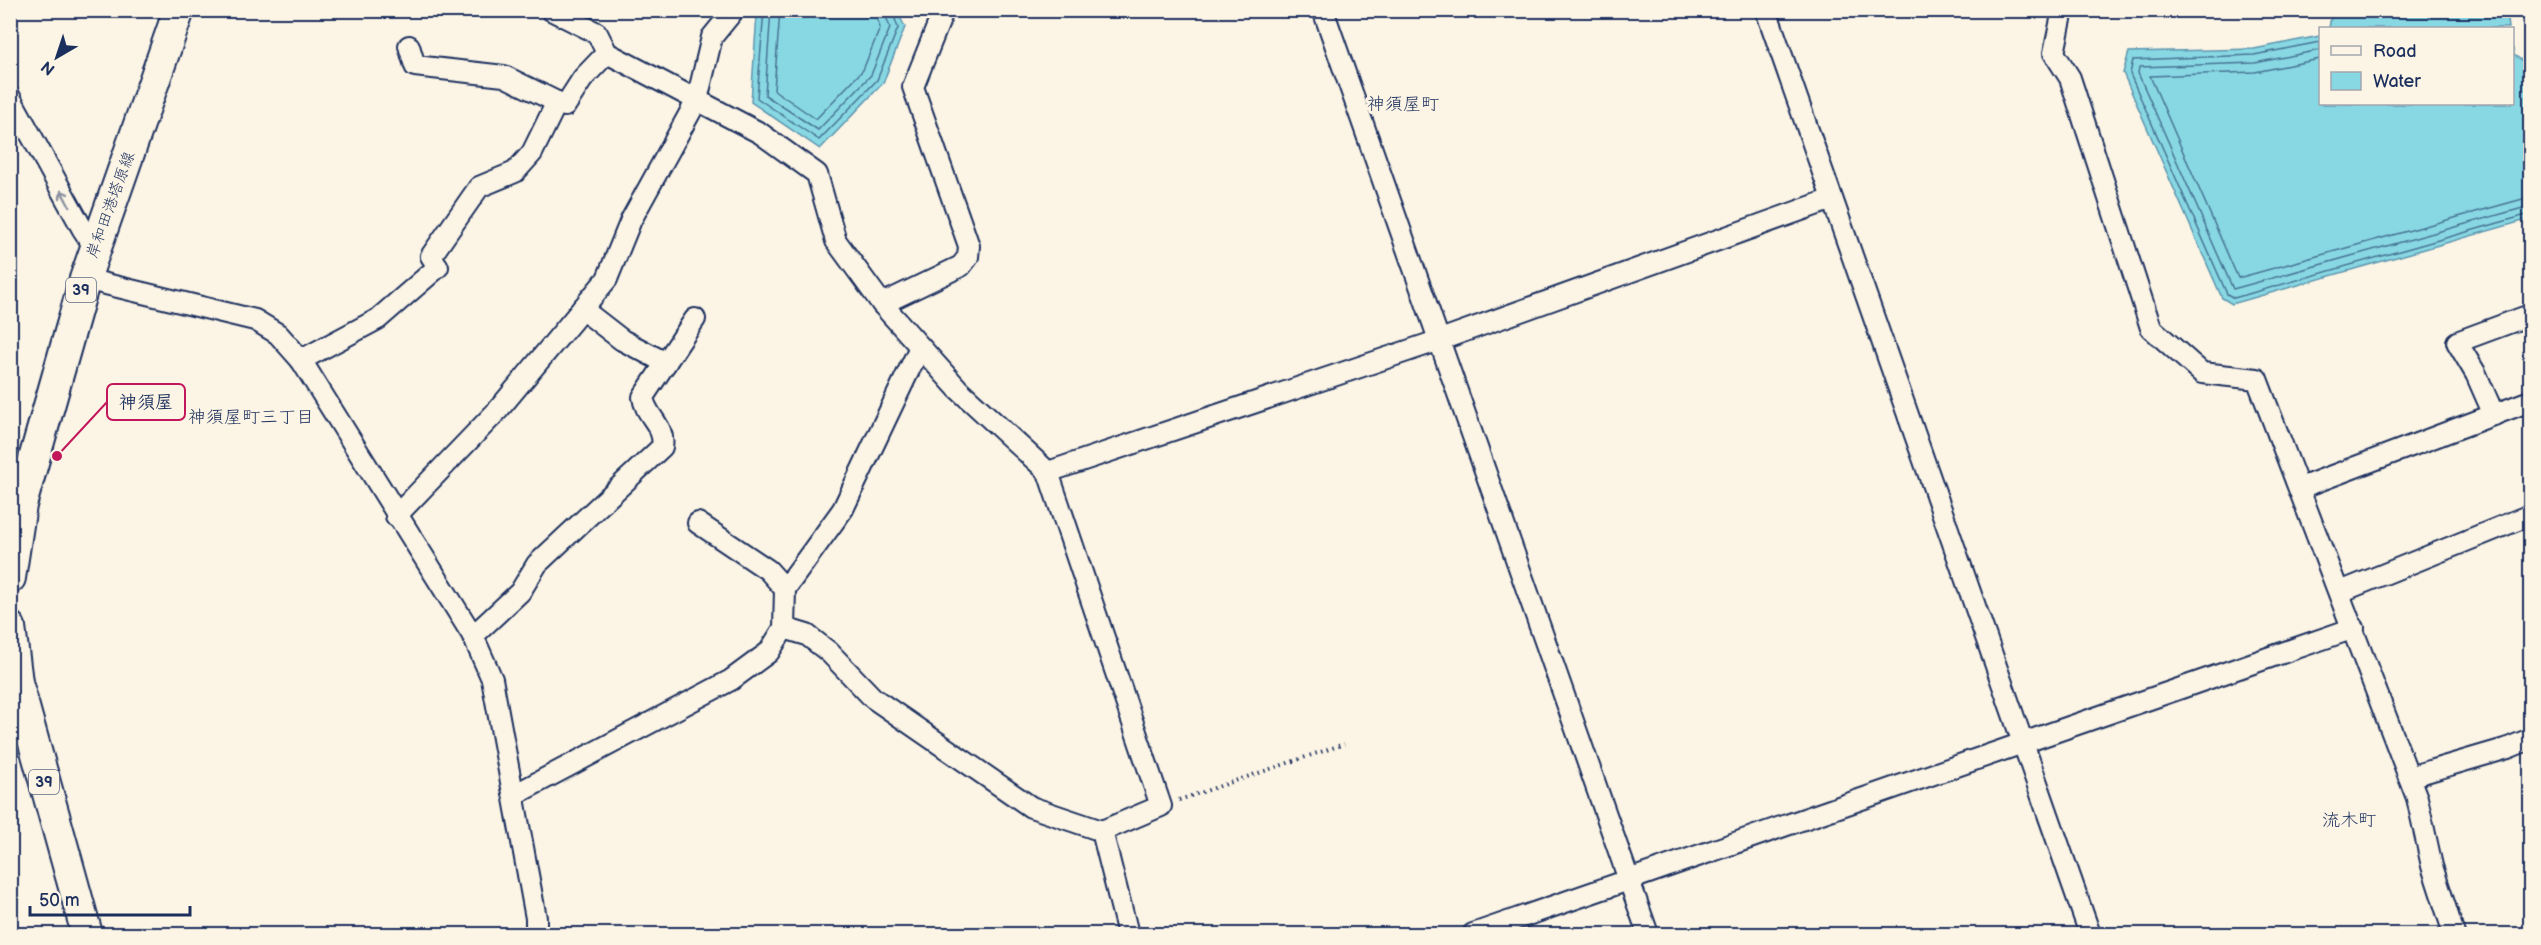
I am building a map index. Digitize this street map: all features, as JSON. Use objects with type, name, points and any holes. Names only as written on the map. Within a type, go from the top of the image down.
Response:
[{"type":"main road","name":"岸和田港塔原線","points":[[10,578],[21,505],[85,279],[179,10]]},
{"type":"main road","name":"39","points":[[10,627],[12,658],[23,706],[87,934]]},
{"type":"street","points":[[551,10],[597,33],[607,53],[760,133],[817,174],[836,241],[882,304],[958,389],[1047,472],[1161,806],[1102,831],[1031,807],[873,698],[829,652],[807,635],[784,628]]},
{"type":"street","points":[[396,516],[498,410],[607,279],[631,220],[697,100],[712,37],[734,10]]},
{"type":"street","points":[[882,304],[961,266],[968,257],[969,246],[913,87],[941,17],[940,10]]},
{"type":"street","points":[[1323,10],[1648,934]]},
{"type":"street","points":[[1766,10],[2090,934]]},
{"type":"street","points":[[2063,10],[2054,53],[2070,78],[2151,328],[2202,373],[2257,379],[2409,777],[2432,866],[2454,934]]},
{"type":"street","points":[[409,46],[415,66],[504,76],[565,106],[583,78],[607,53]]},
{"type":"street","points":[[10,97],[95,248]]},
{"type":"street","points":[[301,360],[378,319],[438,267],[431,256],[479,188],[514,172],[532,153],[558,102]]},
{"type":"street","points":[[1047,472],[1440,340],[1832,200]]},
{"type":"street","points":[[85,279],[255,320],[278,334],[301,360],[396,516],[473,636],[492,680],[536,918],[536,934]]},
{"type":"street","points":[[582,309],[622,340],[666,363]]},
{"type":"street","points":[[2494,415],[2476,374],[2457,342],[2530,315]]},
{"type":"street","points":[[473,636],[520,592],[537,564],[662,447],[664,438],[644,407],[643,397],[695,319]]},
{"type":"street","points":[[514,795],[731,680],[769,652],[784,628],[785,590],[843,509],[920,346]]},
{"type":"street","points":[[2300,488],[2530,401]]},
{"type":"street","points":[[2340,592],[2530,515]]},
{"type":"street","points":[[698,523],[768,570],[785,590]]},
{"type":"street","points":[[1473,934],[2354,628]]},
{"type":"street","points":[[2409,777],[2508,748],[2530,739]]},
{"type":"street","points":[[1102,831],[1128,934]]},
{"type":"path","points":[[1161,806],[1344,744]]},
{"type":"water","points":[[760,10],[897,11],[905,27],[883,83],[820,149],[751,102],[757,14]]},
{"type":"water","points":[[2332,11],[2507,11],[2509,27],[2329,27]]},
{"type":"water","points":[[2319,36],[2319,105],[2514,105],[2514,55],[2530,66],[2530,219],[2232,304],[2222,298],[2123,73],[2129,52],[2254,49]]},
{"type":"building","points":[[2530,14],[2530,43],[2523,42]]},
{"type":"place","name":"神須屋","points":[[57,456]]},
{"type":"district","name":"神須屋町","points":[[1403,104]]},
{"type":"district","name":"神須屋町三丁目","points":[[251,417]]},
{"type":"district","name":"流木町","points":[[2349,820]]}]
